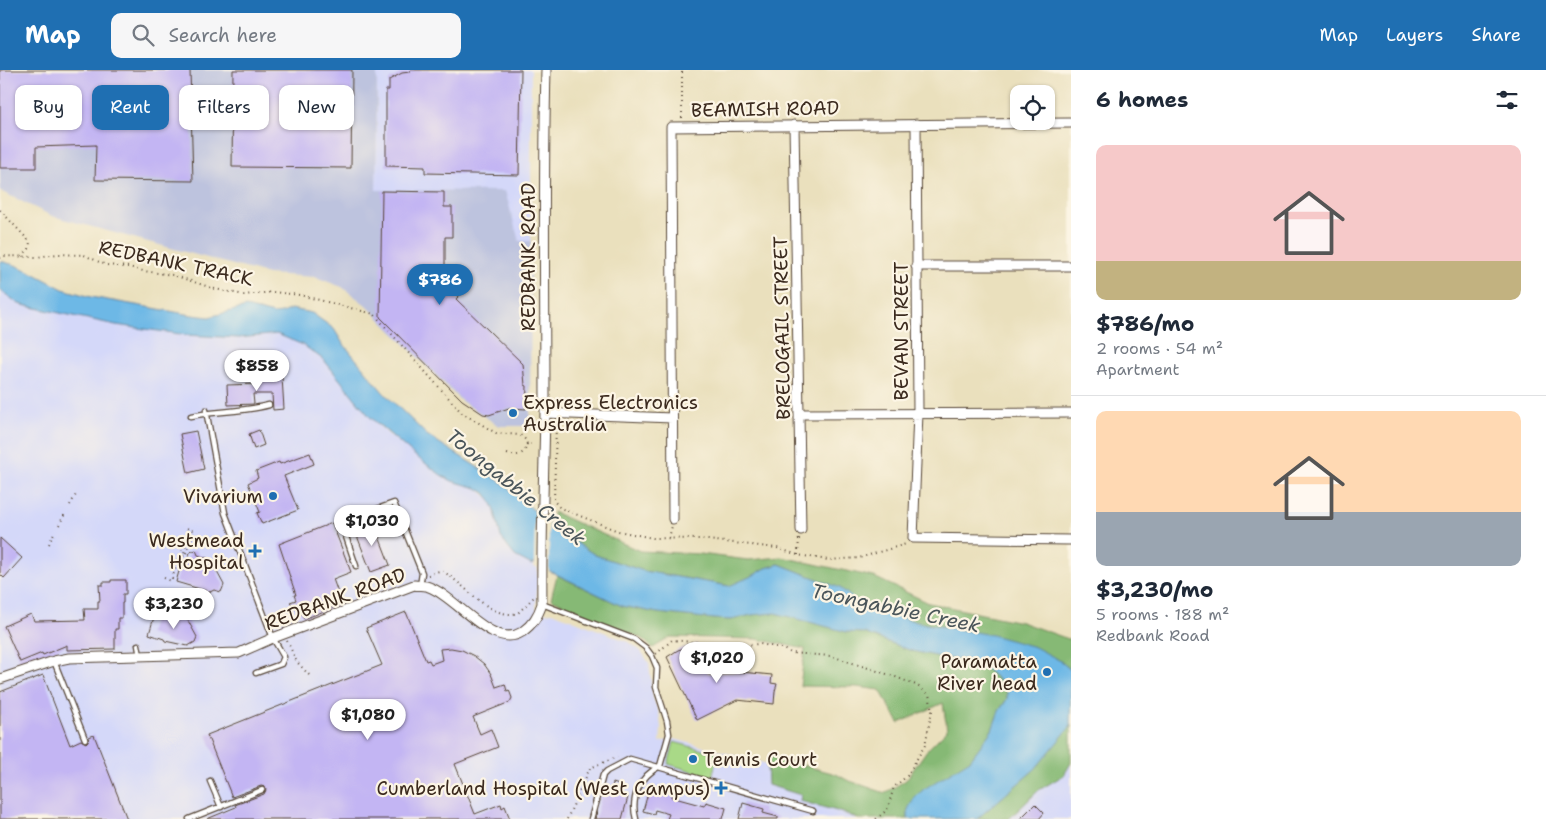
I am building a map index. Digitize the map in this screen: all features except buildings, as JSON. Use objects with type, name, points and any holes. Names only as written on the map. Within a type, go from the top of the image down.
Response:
[{"type":"street","name":"REDBANK ROAD","points":[[0,679],[69,658],[239,654],[273,638],[414,585],[429,587],[492,631],[507,636],[519,634],[537,618],[542,604],[545,413],[543,178],[546,70]]},
{"type":"street","name":"BEAMISH ROAD","points":[[674,519],[671,127],[1071,123]]},
{"type":"street","name":"BEVAN STREET","points":[[913,538],[918,413],[916,124]]},
{"type":"street","name":"BRELOGAIL STREET","points":[[794,126],[801,530]]},
{"type":"street","points":[[916,266],[1071,266]]},
{"type":"street","points":[[545,413],[672,418]]},
{"type":"street","points":[[800,414],[1071,413]]},
{"type":"street","points":[[913,538],[1071,540]]},
{"type":"lane","points":[[190,416],[207,411],[252,410],[269,405]]},
{"type":"lane","points":[[207,411],[226,514],[273,638],[284,657],[283,661],[277,666],[256,672]]},
{"type":"lane","points":[[356,566],[341,522],[394,504],[422,574],[420,586]]},
{"type":"lane","points":[[542,604],[634,639],[646,648],[652,656],[657,668],[656,687],[665,711],[669,734],[660,766]]},
{"type":"lane","points":[[138,645],[140,656]]},
{"type":"lane","points":[[54,661],[85,739]]},
{"type":"lane","points":[[591,819],[606,771],[630,759],[813,811]]},
{"type":"lane","points":[[636,819],[634,812],[635,799],[639,787],[651,770],[660,766]]},
{"type":"lane","points":[[210,780],[221,807]]},
{"type":"lane","points":[[189,819],[262,790]]},
{"type":"path","points":[[682,70],[682,126]]},
{"type":"path","points":[[0,210],[30,242],[29,249],[21,257]]},
{"type":"path","name":"REDBANK TRACK","points":[[0,258],[4,256],[37,257],[57,254],[84,255],[106,265],[173,275],[215,289],[244,295],[273,292],[300,295],[374,314],[462,414],[496,433],[520,435],[526,440],[527,444],[531,444]]},
{"type":"path","points":[[556,422],[554,501],[560,508],[618,532],[653,538],[699,539],[777,548],[798,555],[828,560],[859,558],[908,544],[913,538]]},
{"type":"path","points":[[507,454],[512,456],[521,455],[527,444]]},
{"type":"path","points":[[70,505],[77,493]]},
{"type":"path","points":[[59,525],[66,512]]},
{"type":"path","points":[[184,527],[194,531],[185,556],[183,556],[187,543],[185,542]]},
{"type":"path","points":[[164,578],[171,581],[190,529]]},
{"type":"path","points":[[798,555],[801,530]]},
{"type":"path","points":[[48,544],[55,531]]},
{"type":"path","points":[[428,574],[440,571],[450,576],[477,599],[497,611],[507,614],[518,613],[535,596]]},
{"type":"path","points":[[652,656],[672,640],[733,646],[760,644],[781,648],[791,653],[831,656],[893,676],[916,685],[929,694],[932,710],[925,745],[907,776],[894,787],[887,810],[876,819]]},
{"type":"path","points":[[286,641],[297,662],[310,676]]},
{"type":"path","points":[[567,819],[588,771]]},
{"type":"shaded area","points":[[0,70],[377,70],[376,190],[505,191],[519,241],[531,241],[530,426],[499,426],[461,401],[366,305],[342,287],[315,277],[267,274],[52,216],[0,191]]},
{"type":"shaded area","points":[[377,70],[531,70],[531,241],[519,241],[376,191]]},
{"type":"shaded area","points":[[0,290],[19,304],[116,325],[187,335],[239,338],[277,334],[303,345],[324,360],[370,417],[387,433],[420,459],[465,484],[477,488],[490,499],[501,537],[507,546],[515,556],[538,565],[536,609],[546,613],[552,612],[629,642],[641,651],[649,663],[653,698],[659,713],[660,742],[674,739],[767,764],[769,756],[870,819],[0,819]]},
{"type":"shaded area","points":[[1071,725],[1071,819],[977,819],[1070,727]]},
{"type":"green space","points":[[553,512],[640,551],[700,554],[748,560],[782,557],[874,577],[929,603],[1021,622],[1071,640],[1071,670],[1059,660],[955,628],[921,623],[888,613],[857,601],[840,588],[779,564],[766,568],[730,586],[644,571],[595,555],[554,528]]},
{"type":"green space","points":[[557,575],[622,606],[658,613],[731,620],[751,615],[775,613],[847,632],[864,633],[912,651],[946,658],[968,660],[983,666],[1005,686],[1007,699],[999,711],[992,730],[970,760],[908,809],[908,819],[858,819],[841,812],[800,801],[801,795],[768,785],[767,764],[769,756],[836,774],[847,780],[885,793],[906,780],[927,750],[947,730],[943,703],[899,723],[880,690],[857,687],[800,686],[805,649],[757,639],[671,637],[653,648],[641,638],[551,599]]},
{"type":"green space","points":[[1071,725],[1071,763],[1064,775],[1039,790],[1009,819],[977,819],[1035,769]]},
{"type":"green space","name":"Tennis Court","points":[[674,742],[718,754],[712,777],[668,764]]},
{"type":"water","name":"Toongabbie Creek","points":[[0,261],[31,272],[63,289],[91,297],[192,315],[209,317],[246,307],[274,314],[291,309],[312,313],[334,329],[342,342],[383,392],[427,435],[504,484],[554,528],[595,555],[644,571],[729,586],[766,568],[779,564],[840,588],[857,601],[888,613],[921,623],[992,635],[1035,647],[1059,660],[1071,670],[1070,727],[1035,769],[977,819],[908,819],[908,809],[915,797],[924,789],[970,760],[992,730],[999,711],[1007,699],[1007,690],[983,666],[968,660],[946,658],[912,651],[864,633],[847,632],[775,613],[751,615],[731,620],[658,613],[622,606],[515,556],[501,537],[494,508],[485,493],[477,488],[452,481],[413,454],[370,417],[324,360],[303,345],[277,334],[239,338],[187,335],[116,325],[19,304],[0,290]]},
{"type":"pier","points":[[535,510],[549,521],[549,573],[534,567]]},
{"type":"place","name":"Express Electronics Australia","points":[[513,413]]},
{"type":"place","name":"Vivarium","points":[[273,496]]},
{"type":"place","name":"Westmead Hospital","points":[[255,551]]},
{"type":"place","name":"Paramatta River head","points":[[1047,672]]},
{"type":"place","name":"Tennis Court","points":[[693,759]]},
{"type":"place","name":"Cumberland Hospital (West Campus)","points":[[721,788]]}]
